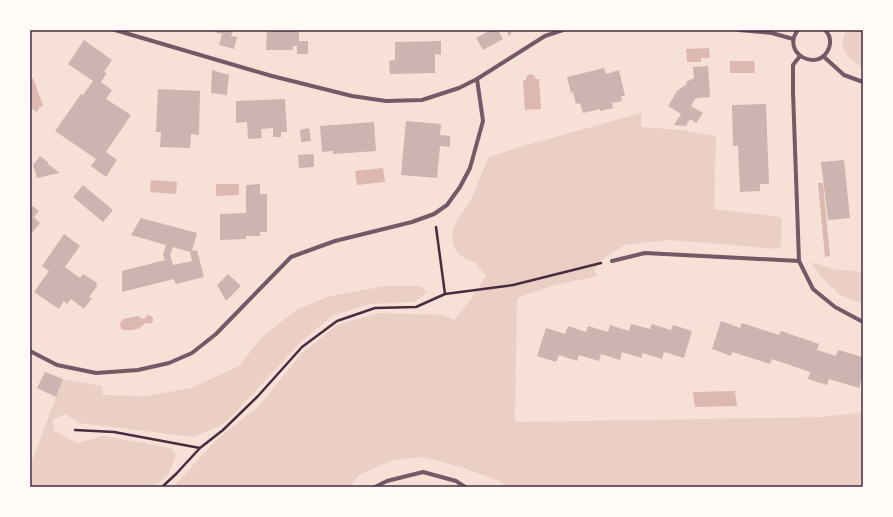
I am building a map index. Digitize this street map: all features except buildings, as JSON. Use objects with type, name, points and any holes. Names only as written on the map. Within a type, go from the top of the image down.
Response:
[{"type":"street","points":[[115,30],[272,76],[352,96],[386,101],[422,100],[459,88],[477,79],[545,36],[563,30]]},
{"type":"street","points":[[740,30],[772,33],[793,39]]},
{"type":"street","points":[[798,30],[793,39],[794,46],[800,56],[809,60],[817,60],[827,51],[830,45],[830,39],[825,30]]},
{"type":"street","points":[[800,56],[794,66],[793,92],[799,261],[813,289],[835,306],[863,322]]},
{"type":"street","points":[[823,56],[844,75],[863,82]]},
{"type":"street","points":[[30,350],[57,365],[96,373],[138,370],[169,363],[192,353],[216,334],[291,257],[335,241],[412,222],[434,214],[447,205],[460,187],[470,168],[483,121],[477,79]]},
{"type":"street","points":[[612,261],[645,253],[799,261]]},
{"type":"street","points":[[375,487],[387,481],[423,472],[456,481],[465,487]]},
{"type":"path","points":[[434,214],[445,294]]},
{"type":"path","points":[[162,487],[200,448],[223,430],[258,396],[302,347],[337,321],[375,308],[416,308],[445,294],[513,285],[594,264],[612,261]]},
{"type":"path","points":[[75,430],[114,432],[200,448]]},
{"type":"shaded area","points":[[846,30],[863,30],[863,67],[852,61],[845,53],[843,43]]},
{"type":"shaded area","points":[[709,48],[710,58],[701,58],[701,62],[687,62],[686,49]]},
{"type":"shaded area","points":[[730,61],[754,61],[755,73],[730,73]]},
{"type":"shaded area","points":[[529,74],[534,75],[536,79],[539,79],[541,109],[525,110],[523,80],[526,80],[526,77]]},
{"type":"shaded area","points":[[33,78],[43,106],[39,107],[39,110],[36,112],[33,109],[30,111],[30,79]]},
{"type":"shaded area","points":[[641,113],[641,127],[682,130],[716,136],[714,209],[780,217],[782,220],[781,246],[778,249],[669,240],[625,245],[601,260],[594,271],[598,276],[555,285],[517,298],[515,422],[821,417],[863,412],[863,487],[506,487],[502,482],[464,468],[423,457],[393,460],[359,475],[349,487],[173,487],[217,439],[258,407],[302,353],[337,325],[378,313],[444,315],[454,320],[469,302],[486,276],[475,262],[470,261],[457,252],[454,247],[452,237],[456,222],[472,197],[489,157]]},
{"type":"shaded area","points":[[383,168],[385,182],[357,185],[355,171]]},
{"type":"shaded area","points":[[151,180],[177,182],[176,194],[150,192]]},
{"type":"shaded area","points":[[818,183],[823,183],[830,256],[825,257]]},
{"type":"shaded area","points":[[216,184],[239,184],[239,195],[216,196]]},
{"type":"shaded area","points":[[811,262],[833,269],[863,272],[863,304],[840,295],[821,277]]},
{"type":"shaded area","points":[[385,286],[421,286],[427,292],[415,302],[370,304],[332,316],[302,341],[232,416],[220,426],[193,437],[79,423],[65,414],[52,420],[54,431],[77,443],[104,436],[171,448],[176,456],[167,477],[152,487],[30,487],[30,466],[63,379],[102,386],[103,395],[147,396],[191,388],[239,366],[262,337],[296,310],[330,296]]},
{"type":"shaded area","points":[[148,315],[153,318],[153,321],[150,324],[145,323],[141,327],[134,330],[121,329],[120,323],[123,319],[138,316],[144,319]]},
{"type":"shaded area","points":[[735,391],[737,406],[695,407],[693,392]]}]
